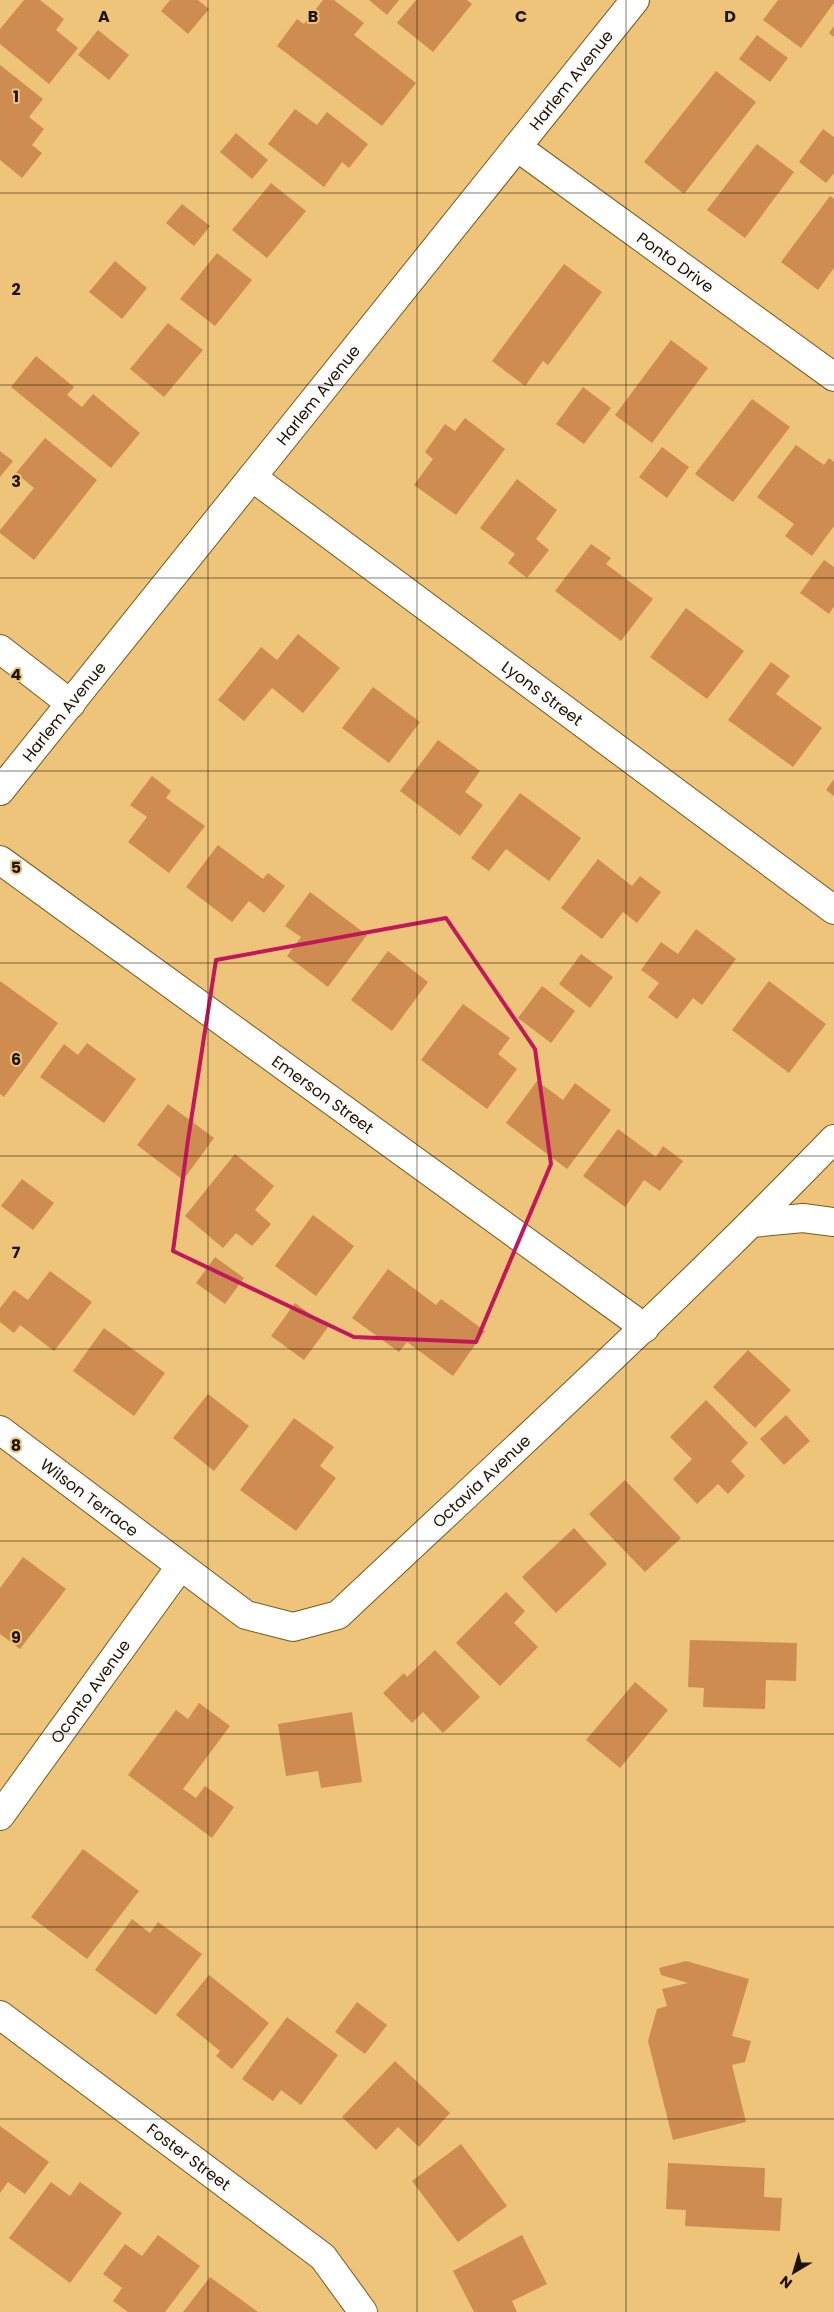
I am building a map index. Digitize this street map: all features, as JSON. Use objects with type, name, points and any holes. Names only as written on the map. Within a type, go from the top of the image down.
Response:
[{"type":"street","name":"Harlem Avenue","points":[[0,791],[635,0]]},
{"type":"street","name":"Ponto Drive","points":[[517,147],[834,377]]},
{"type":"street","name":"Lyons Street","points":[[252,477],[834,910]]},
{"type":"street","points":[[0,649],[70,704]]},
{"type":"street","name":"Emerson Street","points":[[0,860],[646,1328]]},
{"type":"street","name":"Octavia Avenue","points":[[180,1567],[246,1615],[293,1627],[338,1615],[646,1328],[752,1224],[834,1139]]},
{"type":"street","points":[[752,1224],[803,1218],[834,1222]]},
{"type":"street","name":"Wilson Terrace","points":[[0,1430],[180,1567]]},
{"type":"street","name":"Oconto Avenue","points":[[0,1816],[180,1567]]},
{"type":"street","name":"Foster Street","points":[[0,2015],[323,2256],[364,2312]]},
{"type":"highlighted area","points":[[446,918],[535,1049],[551,1164],[476,1342],[354,1337],[173,1251],[216,960]]},
{"type":"building","points":[[24,0],[40,0],[64,19],[56,30],[78,48],[49,84],[0,44],[0,29]]},
{"type":"building","points":[[170,0],[198,0],[209,9],[188,34],[161,11]]},
{"type":"building","points":[[323,0],[334,0],[364,23],[354,35],[416,83],[382,126],[277,46],[297,19],[304,24]]},
{"type":"building","points":[[369,0],[399,0],[387,15]]},
{"type":"building","points":[[416,0],[467,0],[472,4],[433,52],[397,23]]},
{"type":"building","points":[[778,0],[834,0],[834,3],[801,48],[763,20]]},
{"type":"building","points":[[834,26],[834,37],[829,33]]},
{"type":"building","points":[[98,30],[129,55],[109,80],[78,55]]},
{"type":"building","points":[[757,35],[788,58],[770,82],[739,59]]},
{"type":"building","points":[[0,65],[43,99],[29,117],[44,129],[32,145],[42,153],[22,178],[0,160]]},
{"type":"building","points":[[716,71],[756,102],[684,194],[644,162]]},
{"type":"building","points":[[295,109],[317,125],[327,112],[368,144],[349,168],[342,162],[324,187],[268,144]]},
{"type":"building","points":[[823,129],[834,137],[834,173],[826,183],[799,162]]},
{"type":"building","points":[[236,133],[268,160],[252,179],[220,152]]},
{"type":"building","points":[[757,144],[794,172],[745,238],[707,210]]},
{"type":"building","points":[[271,183],[306,211],[267,258],[232,230]]},
{"type":"building","points":[[830,196],[834,199],[834,268],[818,290],[781,262]]},
{"type":"building","points":[[182,204],[210,226],[194,246],[166,223]]},
{"type":"building","points":[[217,253],[252,280],[215,326],[180,299]]},
{"type":"building","points":[[115,261],[147,288],[122,319],[89,292]]},
{"type":"building","points":[[564,264],[602,292],[548,365],[543,361],[525,386],[492,361]]},
{"type":"building","points":[[168,323],[203,350],[164,397],[130,369]]},
{"type":"building","points":[[671,340],[708,368],[652,443],[615,415]]},
{"type":"building","points":[[36,356],[74,387],[67,395],[82,407],[93,394],[140,433],[111,468],[11,387]]},
{"type":"building","points":[[583,387],[611,408],[584,444],[556,424]]},
{"type":"building","points":[[752,399],[790,427],[733,502],[695,474]]},
{"type":"building","points":[[465,418],[505,449],[456,515],[414,485],[433,459],[425,452],[445,424],[455,431]]},
{"type":"building","points":[[45,438],[97,480],[34,560],[0,533],[0,530],[34,488],[16,473]]},
{"type":"building","points":[[796,445],[824,465],[829,458],[834,462],[834,526],[812,556],[785,536],[794,524],[757,497]]},
{"type":"building","points":[[662,447],[689,467],[667,498],[639,477]]},
{"type":"building","points":[[0,451],[13,461],[0,477]]},
{"type":"building","points":[[517,479],[557,510],[536,539],[549,550],[527,578],[508,563],[515,554],[480,528]]},
{"type":"building","points":[[591,544],[611,558],[606,564],[653,599],[621,641],[555,591]]},
{"type":"building","points":[[824,560],[834,567],[834,606],[829,614],[800,593]]},
{"type":"building","points":[[686,608],[744,651],[707,699],[650,657]]},
{"type":"building","points":[[298,634],[340,668],[303,713],[272,688],[244,721],[218,700],[261,647],[277,660]]},
{"type":"building","points":[[771,662],[790,676],[776,694],[822,728],[793,767],[728,720]]},
{"type":"building","points":[[373,687],[420,722],[389,763],[342,728]]},
{"type":"building","points":[[438,740],[480,771],[465,792],[483,805],[460,836],[400,791]]},
{"type":"building","points":[[152,776],[171,791],[166,798],[205,826],[169,873],[128,842],[147,817],[130,805]]},
{"type":"building","points":[[834,779],[834,796],[826,790]]},
{"type":"building","points":[[520,793],[581,838],[549,881],[506,849],[489,871],[471,858]]},
{"type":"building","points":[[218,845],[263,879],[268,873],[285,886],[264,913],[249,901],[232,922],[186,887]]},
{"type":"building","points":[[598,859],[632,886],[640,876],[661,892],[637,923],[623,912],[602,939],[561,908]]},
{"type":"building","points":[[310,892],[367,935],[328,987],[287,956],[301,937],[285,926]]},
{"type":"building","points":[[696,929],[736,959],[702,1005],[693,998],[677,1019],[648,997],[659,983],[641,970],[661,942],[678,954]]},
{"type":"building","points":[[388,951],[428,982],[392,1031],[351,1000]]},
{"type":"building","points":[[581,954],[613,977],[590,1008],[559,984]]},
{"type":"building","points":[[0,981],[58,1023],[4,1097],[0,1094]]},
{"type":"building","points":[[769,981],[826,1024],[789,1073],[732,1030]]},
{"type":"building","points":[[542,986],[575,1011],[551,1043],[518,1018]]},
{"type":"building","points":[[463,1004],[510,1038],[498,1054],[517,1069],[487,1109],[421,1060]]},
{"type":"building","points":[[87,1043],[136,1079],[104,1123],[40,1077],[64,1044],[78,1055]]},
{"type":"building","points":[[537,1081],[563,1100],[575,1083],[611,1110],[567,1169],[506,1123]]},
{"type":"building","points":[[168,1104],[214,1138],[183,1180],[137,1145]]},
{"type":"building","points":[[618,1129],[656,1157],[663,1146],[683,1161],[660,1191],[644,1180],[625,1207],[583,1176]]},
{"type":"building","points":[[235,1154],[274,1186],[255,1210],[271,1224],[252,1246],[236,1233],[223,1248],[185,1216]]},
{"type":"building","points":[[22,1179],[54,1203],[33,1230],[1,1206]]},
{"type":"building","points":[[313,1215],[354,1246],[316,1296],[275,1266]]},
{"type":"building","points":[[215,1257],[244,1278],[225,1304],[196,1283]]},
{"type":"building","points":[[388,1269],[436,1305],[441,1299],[485,1331],[453,1376],[407,1342],[399,1352],[352,1318]]},
{"type":"building","points":[[50,1271],[92,1302],[54,1351],[20,1325],[14,1333],[0,1322],[0,1308],[14,1290],[28,1300]]},
{"type":"building","points":[[295,1303],[328,1327],[304,1360],[271,1336]]},
{"type":"building","points":[[104,1328],[165,1373],[134,1416],[73,1371]]},
{"type":"building","points":[[748,1350],[791,1390],[755,1428],[713,1387]]},
{"type":"building","points":[[208,1394],[249,1426],[214,1471],[173,1438]]},
{"type":"building","points":[[706,1400],[748,1443],[731,1461],[745,1476],[728,1494],[718,1484],[697,1504],[673,1479],[692,1459],[670,1437]]},
{"type":"building","points":[[786,1415],[810,1441],[784,1465],[760,1439]]},
{"type":"building","points":[[294,1418],[334,1447],[320,1466],[336,1478],[296,1531],[240,1490]]},
{"type":"building","points":[[625,1480],[681,1538],[645,1572],[589,1514]]},
{"type":"building","points":[[574,1528],[607,1564],[556,1613],[522,1577]]},
{"type":"building","points":[[23,1557],[66,1589],[20,1649],[0,1634],[0,1588]]},
{"type":"building","points":[[506,1592],[525,1611],[514,1623],[538,1647],[500,1686],[456,1643]]},
{"type":"building","points":[[690,1640],[797,1643],[796,1681],[766,1680],[765,1709],[703,1707],[704,1688],[688,1687]]},
{"type":"building","points":[[435,1650],[480,1697],[443,1733],[423,1712],[412,1723],[383,1693],[404,1673],[407,1677]]},
{"type":"building","points":[[635,1682],[668,1710],[620,1768],[586,1740]]},
{"type":"building","points":[[199,1703],[230,1726],[183,1789],[196,1798],[205,1786],[234,1807],[212,1838],[128,1775],[176,1710],[188,1719]]},
{"type":"building","points":[[352,1712],[362,1782],[321,1788],[318,1771],[286,1776],[278,1724]]},
{"type":"building","points":[[83,1849],[139,1891],[87,1959],[31,1917]]},
{"type":"building","points":[[132,1919],[150,1933],[158,1922],[202,1954],[156,2015],[95,1970]]},
{"type":"building","points":[[686,1961],[749,1979],[732,2036],[751,2041],[745,2062],[732,2065],[746,2122],[673,2140],[648,2041],[657,2009],[667,2006],[662,1989],[688,1983],[661,1975],[659,1968]]},
{"type":"building","points":[[209,1975],[269,2023],[232,2069],[216,2056],[220,2051],[176,2015]]},
{"type":"building","points":[[357,2002],[387,2025],[365,2054],[335,2032]]},
{"type":"building","points":[[287,2017],[338,2055],[301,2105],[281,2090],[273,2101],[242,2079]]},
{"type":"building","points":[[395,2061],[450,2113],[419,2147],[398,2127],[376,2150],[342,2117]]},
{"type":"building","points":[[0,2126],[49,2162],[25,2194],[8,2182],[0,2193]]},
{"type":"building","points":[[461,2144],[507,2206],[458,2242],[412,2181]]},
{"type":"building","points":[[668,2163],[765,2168],[764,2197],[782,2198],[780,2231],[685,2226],[686,2210],[666,2209]]},
{"type":"building","points":[[51,2182],[70,2196],[80,2182],[122,2213],[70,2283],[9,2238]]},
{"type":"building","points":[[158,2235],[200,2266],[165,2312],[128,2312],[113,2301],[122,2288],[103,2274],[125,2244],[142,2256]]},
{"type":"building","points":[[522,2235],[547,2284],[512,2301],[517,2312],[474,2312],[453,2271]]},
{"type":"building","points":[[210,2277],[258,2312],[183,2312]]}]
